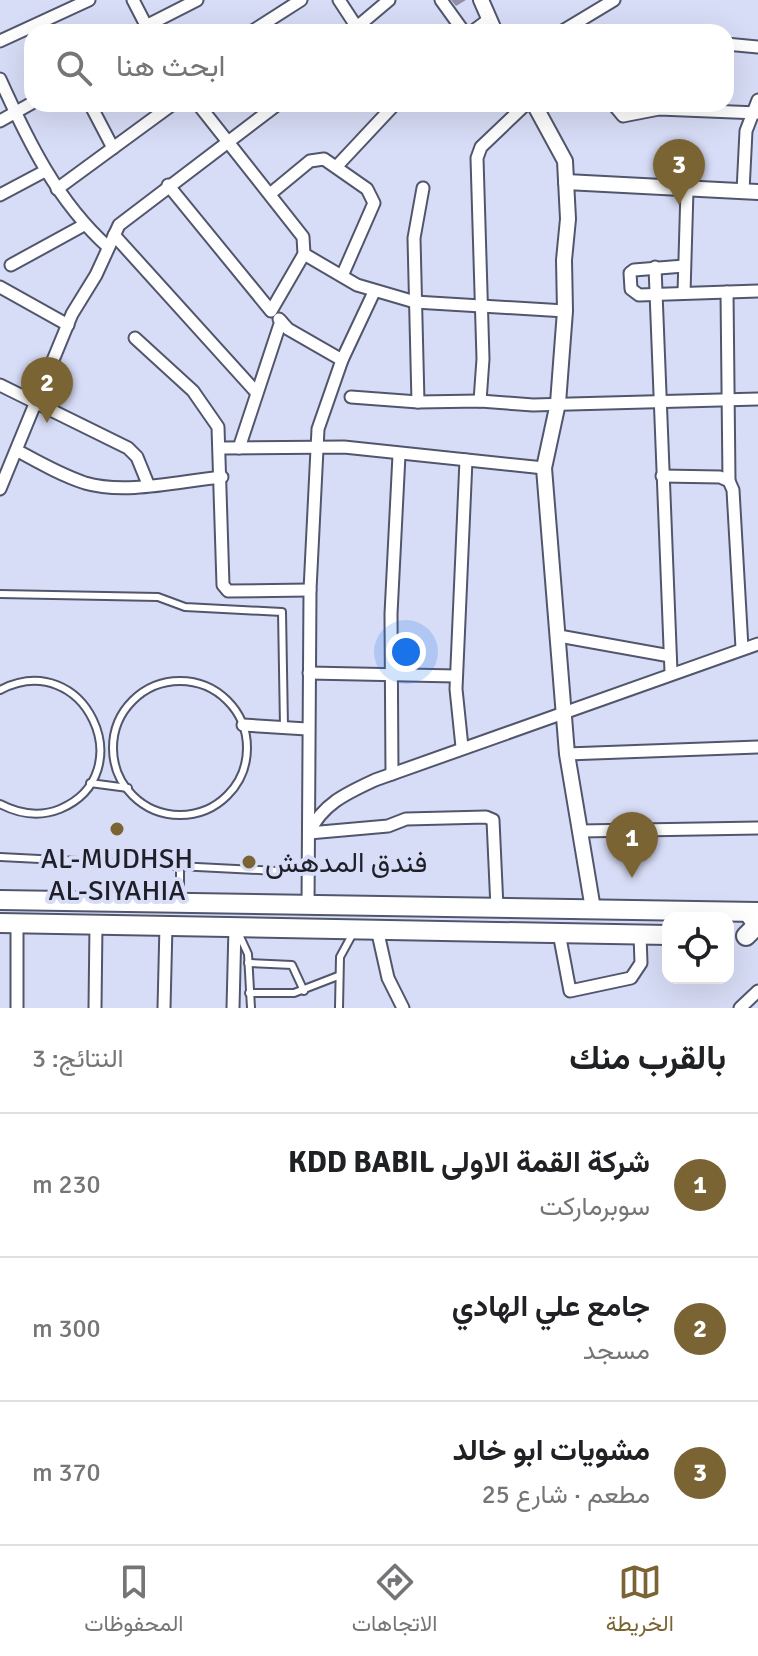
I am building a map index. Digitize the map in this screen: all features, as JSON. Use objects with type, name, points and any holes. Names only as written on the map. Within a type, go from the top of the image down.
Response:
[{"type":"highway","points":[[0,900],[753,912],[757,925],[744,937]]},
{"type":"highway","points":[[8,923],[662,935]]},
{"type":"street","points":[[37,24],[89,0]]},
{"type":"street","points":[[133,0],[145,24]]},
{"type":"street","points":[[156,24],[197,0]]},
{"type":"street","points":[[264,24],[301,0]]},
{"type":"street","points":[[339,0],[355,24]]},
{"type":"street","points":[[365,24],[389,0]]},
{"type":"street","points":[[441,0],[458,24]]},
{"type":"street","points":[[481,0],[491,24]]},
{"type":"street","points":[[578,24],[614,0]]},
{"type":"street","points":[[0,41],[24,30]]},
{"type":"street","points":[[734,45],[758,47]]},
{"type":"street","points":[[0,79],[45,171],[84,225],[108,247]]},
{"type":"street","points":[[566,182],[750,192],[746,131],[756,113],[758,100]]},
{"type":"street","points":[[0,121],[24,107]]},
{"type":"street","points":[[94,112],[113,148]]},
{"type":"street","points":[[57,189],[162,112]]},
{"type":"street","points":[[205,112],[303,237],[304,254],[271,311]]},
{"type":"street","points":[[0,489],[68,325],[119,225],[267,112]]},
{"type":"street","points":[[337,166],[388,112]]},
{"type":"street","points":[[480,401],[483,359],[477,158],[481,147],[518,112]]},
{"type":"street","points":[[538,112],[565,161],[565,311],[558,403],[544,468],[567,754],[593,909]]},
{"type":"street","points":[[620,112],[623,116],[644,112]]},
{"type":"street","points":[[732,112],[756,113]]},
{"type":"street","points":[[270,194],[310,161],[324,159],[367,189],[374,203],[342,276]]},
{"type":"street","points":[[0,195],[45,171]]},
{"type":"street","points":[[168,185],[271,311],[281,321],[342,360]]},
{"type":"street","points":[[418,402],[414,238],[423,188]]},
{"type":"street","points":[[684,293],[687,190]]},
{"type":"street","points":[[11,265],[84,225]]},
{"type":"street","points":[[114,235],[256,392]]},
{"type":"street","points":[[304,254],[374,292],[415,302],[565,311]]},
{"type":"street","points":[[684,266],[634,270],[630,278],[634,294],[758,291]]},
{"type":"street","points":[[655,267],[671,672]]},
{"type":"street","points":[[0,287],[37,311],[68,325]]},
{"type":"street","points":[[308,907],[307,729],[318,429],[342,360],[374,292]]},
{"type":"street","points":[[727,292],[729,481],[733,490],[742,648]]},
{"type":"street","points":[[239,448],[281,321]]},
{"type":"street","points":[[135,338],[193,391],[218,427],[222,448],[221,577],[228,591],[310,590]]},
{"type":"street","points":[[0,385],[128,448],[137,457],[148,484]]},
{"type":"street","points":[[351,397],[533,405],[661,399],[758,399]]},
{"type":"street","points":[[222,448],[318,446],[544,468]]},
{"type":"street","points":[[18,451],[50,469],[88,484],[148,484],[222,477]]},
{"type":"street","points":[[392,774],[391,675],[399,455]]},
{"type":"street","points":[[462,747],[456,676],[466,460]]},
{"type":"street","points":[[662,476],[720,477],[729,481]]},
{"type":"street","points":[[559,636],[670,656]]},
{"type":"street","points":[[309,833],[316,817],[330,804],[392,774],[671,672],[758,644]]},
{"type":"street","points":[[309,673],[456,676]]},
{"type":"street","points":[[243,725],[307,729]]},
{"type":"street","points":[[567,754],[758,747]]},
{"type":"street","points":[[309,833],[388,826],[406,819],[486,817],[496,826],[497,908]]},
{"type":"street","points":[[580,831],[758,828]]},
{"type":"street","points":[[8,923],[17,1008]]},
{"type":"street","points":[[95,1008],[96,924]]},
{"type":"street","points":[[164,1008],[166,925]]},
{"type":"street","points":[[233,1008],[235,927]]},
{"type":"street","points":[[377,929],[388,978],[403,1008]]},
{"type":"street","points":[[559,933],[570,991],[631,978],[641,963],[640,935]]},
{"type":"street","points":[[740,1008],[758,991]]},
{"type":"lane","points":[[0,594],[158,597],[185,607],[282,612],[284,727]]},
{"type":"lane","points":[[0,690],[31,680],[69,690],[90,712],[100,745],[97,769],[90,783],[74,801],[47,813],[27,814],[0,804]]},
{"type":"lane","points":[[168,682],[197,683],[216,691],[231,704],[243,725],[247,750],[243,770],[228,795],[212,807],[193,813],[164,812],[145,804],[128,788],[116,765],[114,745],[117,726],[133,701],[149,689],[168,682]]},
{"type":"lane","points":[[100,745],[114,745]]},
{"type":"lane","points":[[90,783],[128,788]]},
{"type":"lane","points":[[0,857],[277,871]]},
{"type":"lane","points":[[180,866],[180,904]]},
{"type":"lane","points":[[235,927],[246,947],[251,1008]]},
{"type":"lane","points":[[339,1008],[338,976],[343,950],[356,929]]},
{"type":"lane","points":[[248,963],[292,965],[304,991]]},
{"type":"lane","points":[[249,993],[304,991],[338,976]]},
{"type":"place","name":"مشويات ابو خالد","points":[[679,205]]},
{"type":"place","name":"جامع علي الهادي","points":[[47,423]]},
{"type":"place","name":"AL-MUDHSH AL-SIYAHIA","points":[[117,829]]},
{"type":"place","name":"فندق المدهش","points":[[249,862]]},
{"type":"place","name":"شركة القمة الاولى KDD BABIL","points":[[632,878]]}]
